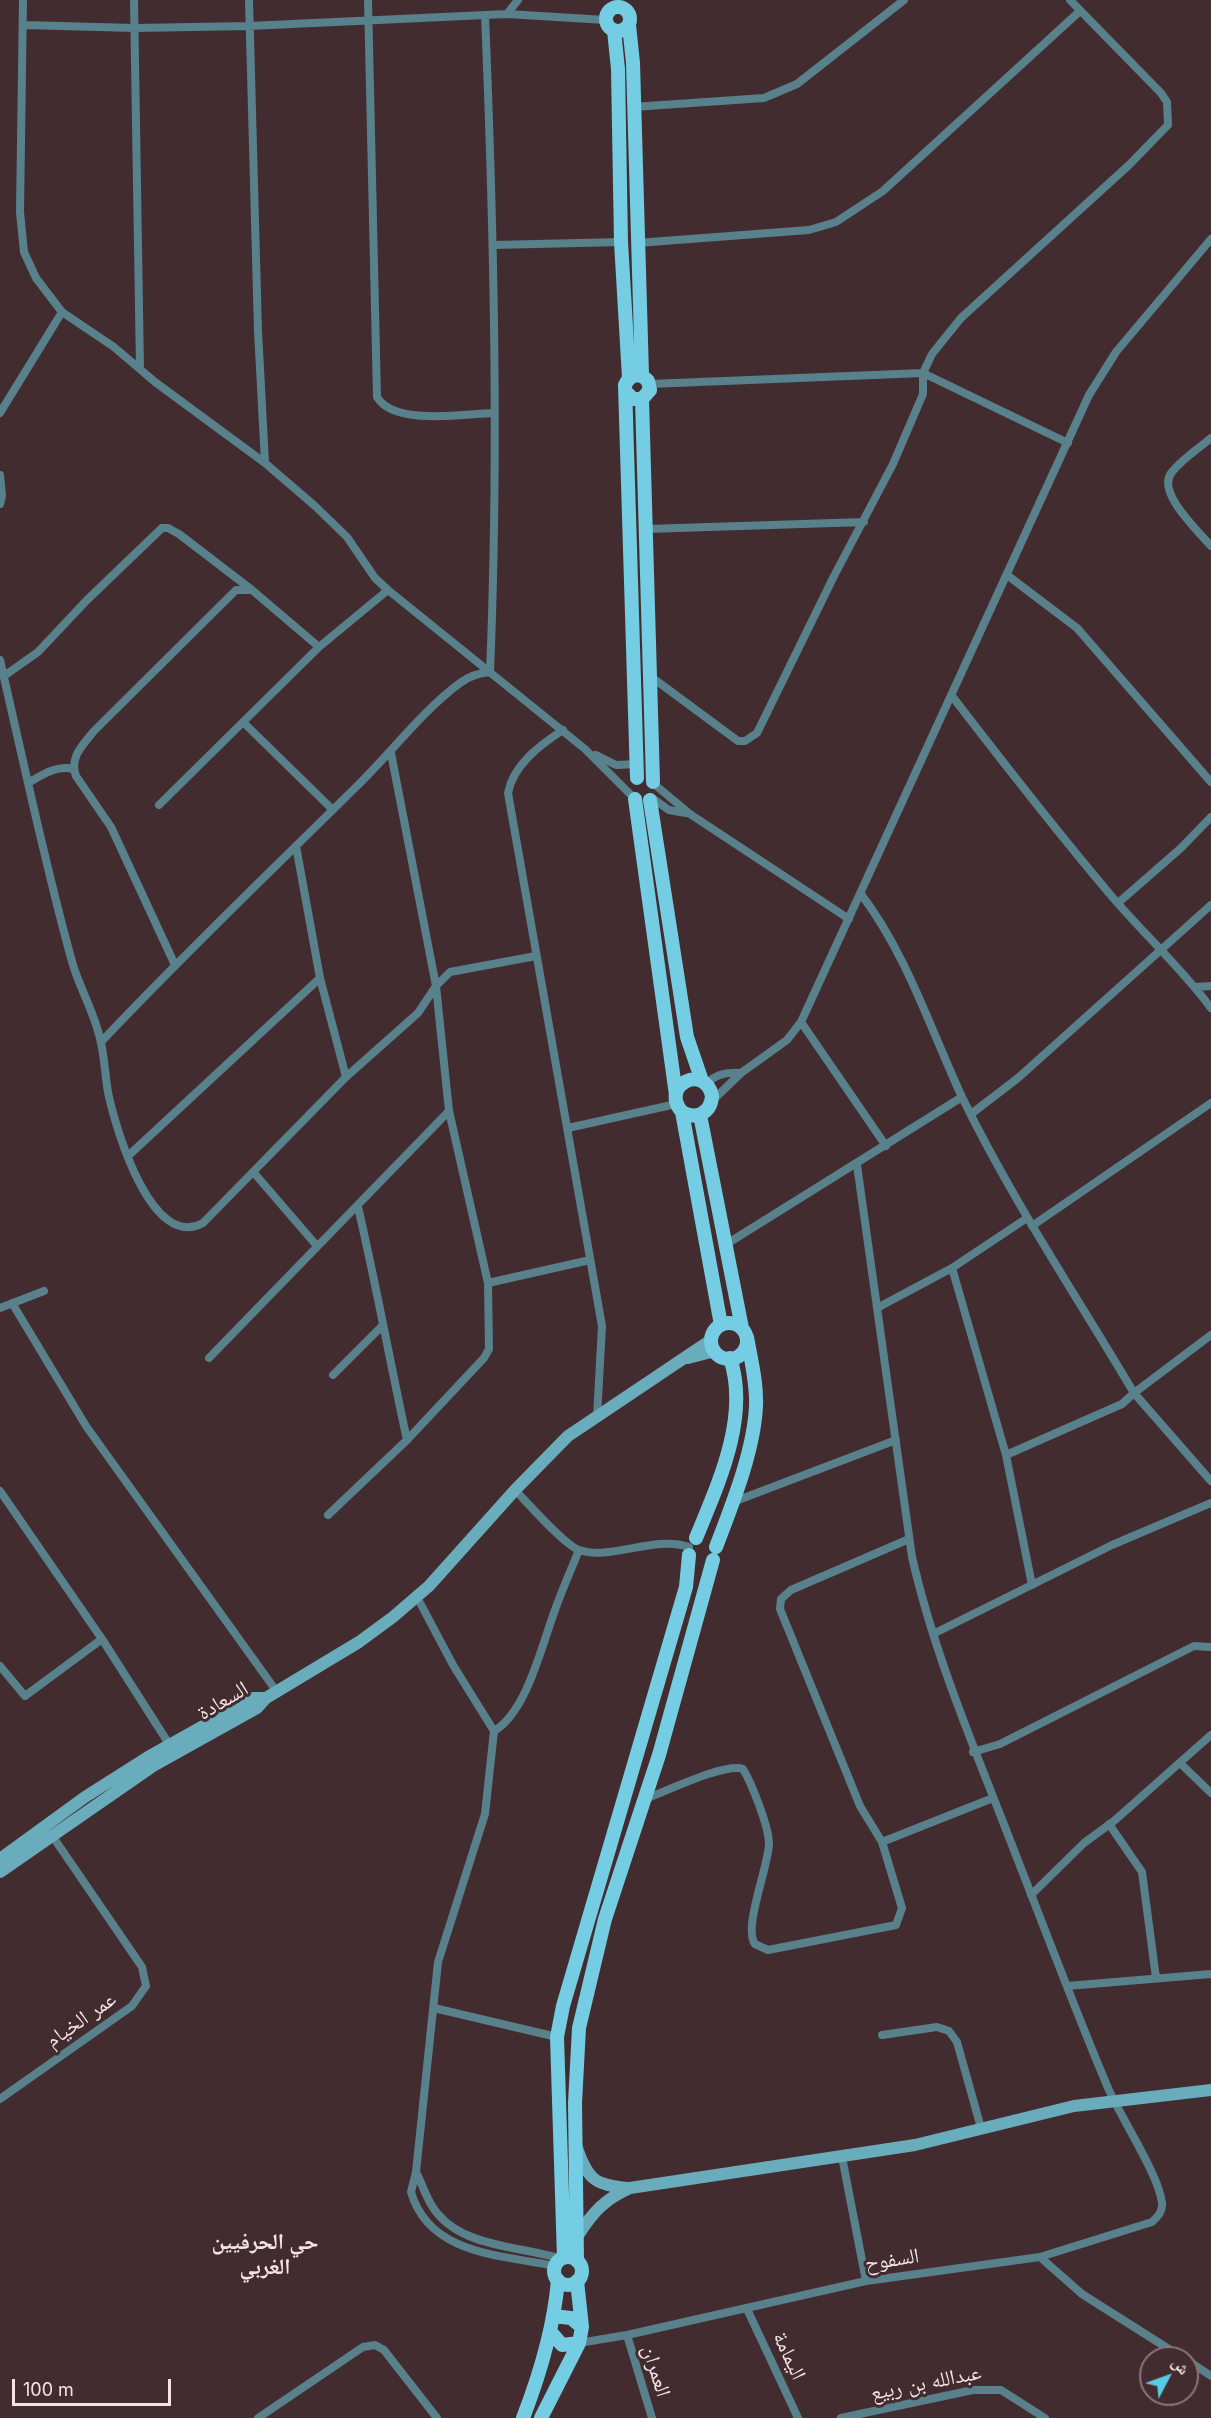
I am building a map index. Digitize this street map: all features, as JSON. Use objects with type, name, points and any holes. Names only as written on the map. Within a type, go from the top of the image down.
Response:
[{"type":"main road","points":[[577,2281],[566,2284],[563,2265],[557,2037],[563,2006],[683,1598],[691,1547],[713,1497],[729,1447],[737,1410],[735,1374],[730,1358],[713,1345],[721,1325],[678,1104],[631,784],[637,778],[637,243],[631,0]]},
{"type":"main road","points":[[630,20],[624,7],[616,6],[610,15],[618,69],[621,242],[637,382],[633,399],[642,399],[652,791],[687,1037],[713,1100],[710,1107],[700,1115],[688,1115],[678,1104]]},
{"type":"main road","points":[[610,15],[621,31],[630,20]]},
{"type":"main road","points":[[637,778],[648,778],[652,791]]},
{"type":"main road","points":[[634,798],[640,802],[652,791]]},
{"type":"main road","points":[[678,1104],[685,1081],[704,1082]]},
{"type":"main road","points":[[523,2418],[550,2331],[563,2265],[579,2234],[575,2103],[579,2028],[605,1920],[645,1799],[752,1432],[756,1406],[744,1332],[700,1115]]},
{"type":"main road","points":[[721,1325],[732,1323],[744,1332]]},
{"type":"main road","points":[[730,1358],[741,1354],[744,1332]]},
{"type":"main road","points":[[691,1547],[708,1538],[715,1554]]},
{"type":"main road","points":[[691,1547],[698,1564],[706,1564],[715,1554]]},
{"type":"main road","points":[[541,2418],[579,2343],[582,2327],[577,2281],[582,2273],[563,2265]]},
{"type":"main road","points":[[553,2316],[571,2318],[582,2327]]},
{"type":"main road","points":[[550,2331],[562,2344],[579,2343]]},
{"type":"street","points":[[23,0],[20,212],[24,252],[36,279],[62,312],[114,347],[265,463],[347,537],[375,578],[388,590],[563,730],[634,798]]},
{"type":"street","points":[[134,0],[140,369]]},
{"type":"street","points":[[249,0],[257,320],[265,463]]},
{"type":"street","points":[[368,0],[377,397],[387,409],[403,415],[493,413]]},
{"type":"street","points":[[507,14],[518,0]]},
{"type":"street","points":[[633,107],[764,98],[797,84],[904,0]]},
{"type":"street","points":[[650,675],[728,736],[738,741],[752,737],[761,725],[834,576],[893,464],[922,394],[923,373],[932,354],[961,318],[1129,165],[1168,125],[1167,102],[1161,93],[1070,0]]},
{"type":"street","points":[[637,243],[809,230],[836,222],[883,191],[1080,11]]},
{"type":"street","points":[[24,25],[135,28],[369,22],[507,14],[610,15]]},
{"type":"street","points":[[485,15],[494,245],[495,564],[490,672]]},
{"type":"street","points":[[713,1100],[741,1073],[787,1040],[801,1022],[1089,395],[1107,364],[1211,239]]},
{"type":"street","points":[[494,245],[621,242]]},
{"type":"street","points":[[0,413],[62,312]]},
{"type":"street","points":[[637,382],[923,373],[1068,443]]},
{"type":"street","points":[[1211,438],[1171,473],[1167,490],[1211,546]]},
{"type":"street","points":[[0,476],[2,496],[0,504]]},
{"type":"street","points":[[647,529],[864,522]]},
{"type":"street","points":[[4,676],[38,652],[87,600],[162,528],[168,528],[179,534],[252,590],[319,647]]},
{"type":"street","points":[[1007,575],[1077,628],[1211,782]]},
{"type":"street","points":[[73,769],[76,753],[94,731],[161,663],[236,590],[252,590]]},
{"type":"street","points":[[159,805],[319,647],[388,590]]},
{"type":"street","points":[[0,660],[74,968],[101,1042],[108,1096],[136,1180],[153,1206],[182,1228],[194,1229],[204,1223],[255,1174],[346,1077],[418,1013],[436,986],[450,972],[536,956]]},
{"type":"street","points":[[101,1042],[174,965],[391,753],[437,703],[461,682],[478,674],[490,672]]},
{"type":"street","points":[[951,696],[1050,824],[1211,1008]]},
{"type":"street","points":[[243,722],[333,810]]},
{"type":"street","points":[[563,730],[546,741],[519,768],[510,781],[508,792],[602,1326],[597,1416]]},
{"type":"street","points":[[585,749],[616,765],[637,764]]},
{"type":"street","points":[[328,1515],[407,1440],[484,1358],[489,1349],[488,1283],[449,1111],[436,986],[391,753]]},
{"type":"street","points":[[28,783],[47,772],[66,767],[73,769],[111,827],[174,965]]},
{"type":"street","points":[[652,791],[669,810],[690,814]]},
{"type":"street","points":[[652,791],[849,919]]},
{"type":"street","points":[[1118,903],[1181,848],[1211,818]]},
{"type":"street","points":[[296,846],[320,978],[346,1077]]},
{"type":"street","points":[[861,894],[895,946],[962,1097],[1027,1218],[1134,1393],[1211,1481]]},
{"type":"street","points":[[971,1114],[1018,1078],[1211,905]]},
{"type":"street","points":[[128,1156],[320,978]]},
{"type":"street","points":[[1195,987],[1211,987]]},
{"type":"street","points":[[801,1022],[886,1146]]},
{"type":"street","points":[[704,1082],[729,1072],[741,1073]]},
{"type":"street","points":[[725,1245],[857,1165],[962,1097]]},
{"type":"street","points":[[1032,1226],[1211,1103]]},
{"type":"street","points":[[568,1128],[678,1104]]},
{"type":"street","points":[[209,1358],[449,1111]]},
{"type":"street","points":[[857,1165],[909,1539],[921,1596],[973,1752],[1113,2100]]},
{"type":"street","points":[[255,1174],[317,1246]]},
{"type":"street","points":[[358,1207],[378,1292],[382,1326],[407,1440]]},
{"type":"street","points":[[877,1308],[952,1268],[1027,1218]]},
{"type":"street","points":[[488,1283],[590,1260]]},
{"type":"street","points":[[952,1268],[1006,1455],[1032,1585]]},
{"type":"street","points":[[0,1308],[44,1291]]},
{"type":"street","points":[[12,1303],[86,1426],[272,1695],[359,1642],[417,1597],[568,1436],[684,1359],[713,1345]]},
{"type":"street","points":[[333,1375],[382,1326]]},
{"type":"street","points":[[1006,1455],[1122,1404],[1211,1335]]},
{"type":"street","points":[[732,1502],[896,1440]]},
{"type":"street","points":[[515,1490],[579,1550],[597,1552],[673,1542],[691,1547]]},
{"type":"street","points":[[0,1491],[102,1639],[169,1744]]},
{"type":"street","points":[[933,1634],[1112,1545],[1211,1503]]},
{"type":"street","points":[[645,1799],[722,1770],[738,1767],[743,1769],[768,1833],[767,1860],[750,1932],[755,1944],[768,1950],[896,1925],[902,1908],[882,1842],[860,1806],[780,1609],[781,1599],[791,1590],[909,1539]]},
{"type":"street","points":[[494,1731],[507,1723],[521,1697],[538,1660],[579,1550]]},
{"type":"street","points":[[417,1597],[453,1665],[494,1731],[485,1814],[443,1939],[438,1962],[416,2172],[411,2186],[413,2199],[425,2220],[444,2238],[463,2247],[563,2265]]},
{"type":"street","points":[[0,1666],[25,1696],[102,1639]]},
{"type":"street","points":[[973,1752],[1000,1744],[1194,1646],[1211,1647]]},
{"type":"street","name":"السعادة","points":[[2,1853],[169,1744],[253,1698],[272,1695]]},
{"type":"street","name":"السعادة","points":[[0,1872],[51,1834],[175,1752],[257,1708],[272,1695]]},
{"type":"street","points":[[1031,1895],[1084,1843],[1211,1735]]},
{"type":"street","points":[[1180,1763],[1211,1793]]},
{"type":"street","points":[[882,1842],[993,1798]]},
{"type":"street","points":[[1109,1824],[1142,1872],[1156,1978]]},
{"type":"street","name":"عمر الخيام","points":[[0,2099],[132,2007],[146,1986],[142,1967],[51,1834]]},
{"type":"street","points":[[1067,1986],[1211,1974]]},
{"type":"street","points":[[434,2008],[557,2037]]},
{"type":"street","points":[[882,2035],[937,2027],[949,2031],[957,2042],[981,2128]]},
{"type":"street","points":[[576,2145],[585,2170],[592,2178],[607,2186],[630,2188],[915,2145],[1038,2113],[1113,2100],[1211,2090]]},
{"type":"street","name":"السفوح","points":[[579,2343],[627,2335],[866,2281],[1040,2257],[1152,2222],[1160,2214],[1162,2205],[1156,2185],[1113,2100]]},
{"type":"street","points":[[842,2157],[866,2281]]},
{"type":"street","points":[[416,2172],[430,2204],[450,2227],[470,2236],[563,2265]]},
{"type":"street","points":[[579,2234],[599,2206],[613,2195],[630,2188]]},
{"type":"street","points":[[1040,2257],[1082,2294],[1164,2346]]},
{"type":"street","name":"اليمامة","points":[[747,2309],[798,2418]]},
{"type":"street","name":"العمران","points":[[627,2335],[652,2418]]},
{"type":"street","points":[[258,2418],[363,2347],[375,2345],[384,2350],[437,2418]]},
{"type":"street","name":"عبدالله بن ربيع","points":[[841,2418],[973,2390],[995,2388],[1045,2418]]},
{"type":"district","name":"حي الحرفيين الغربي","points":[[265,2254]]}]
